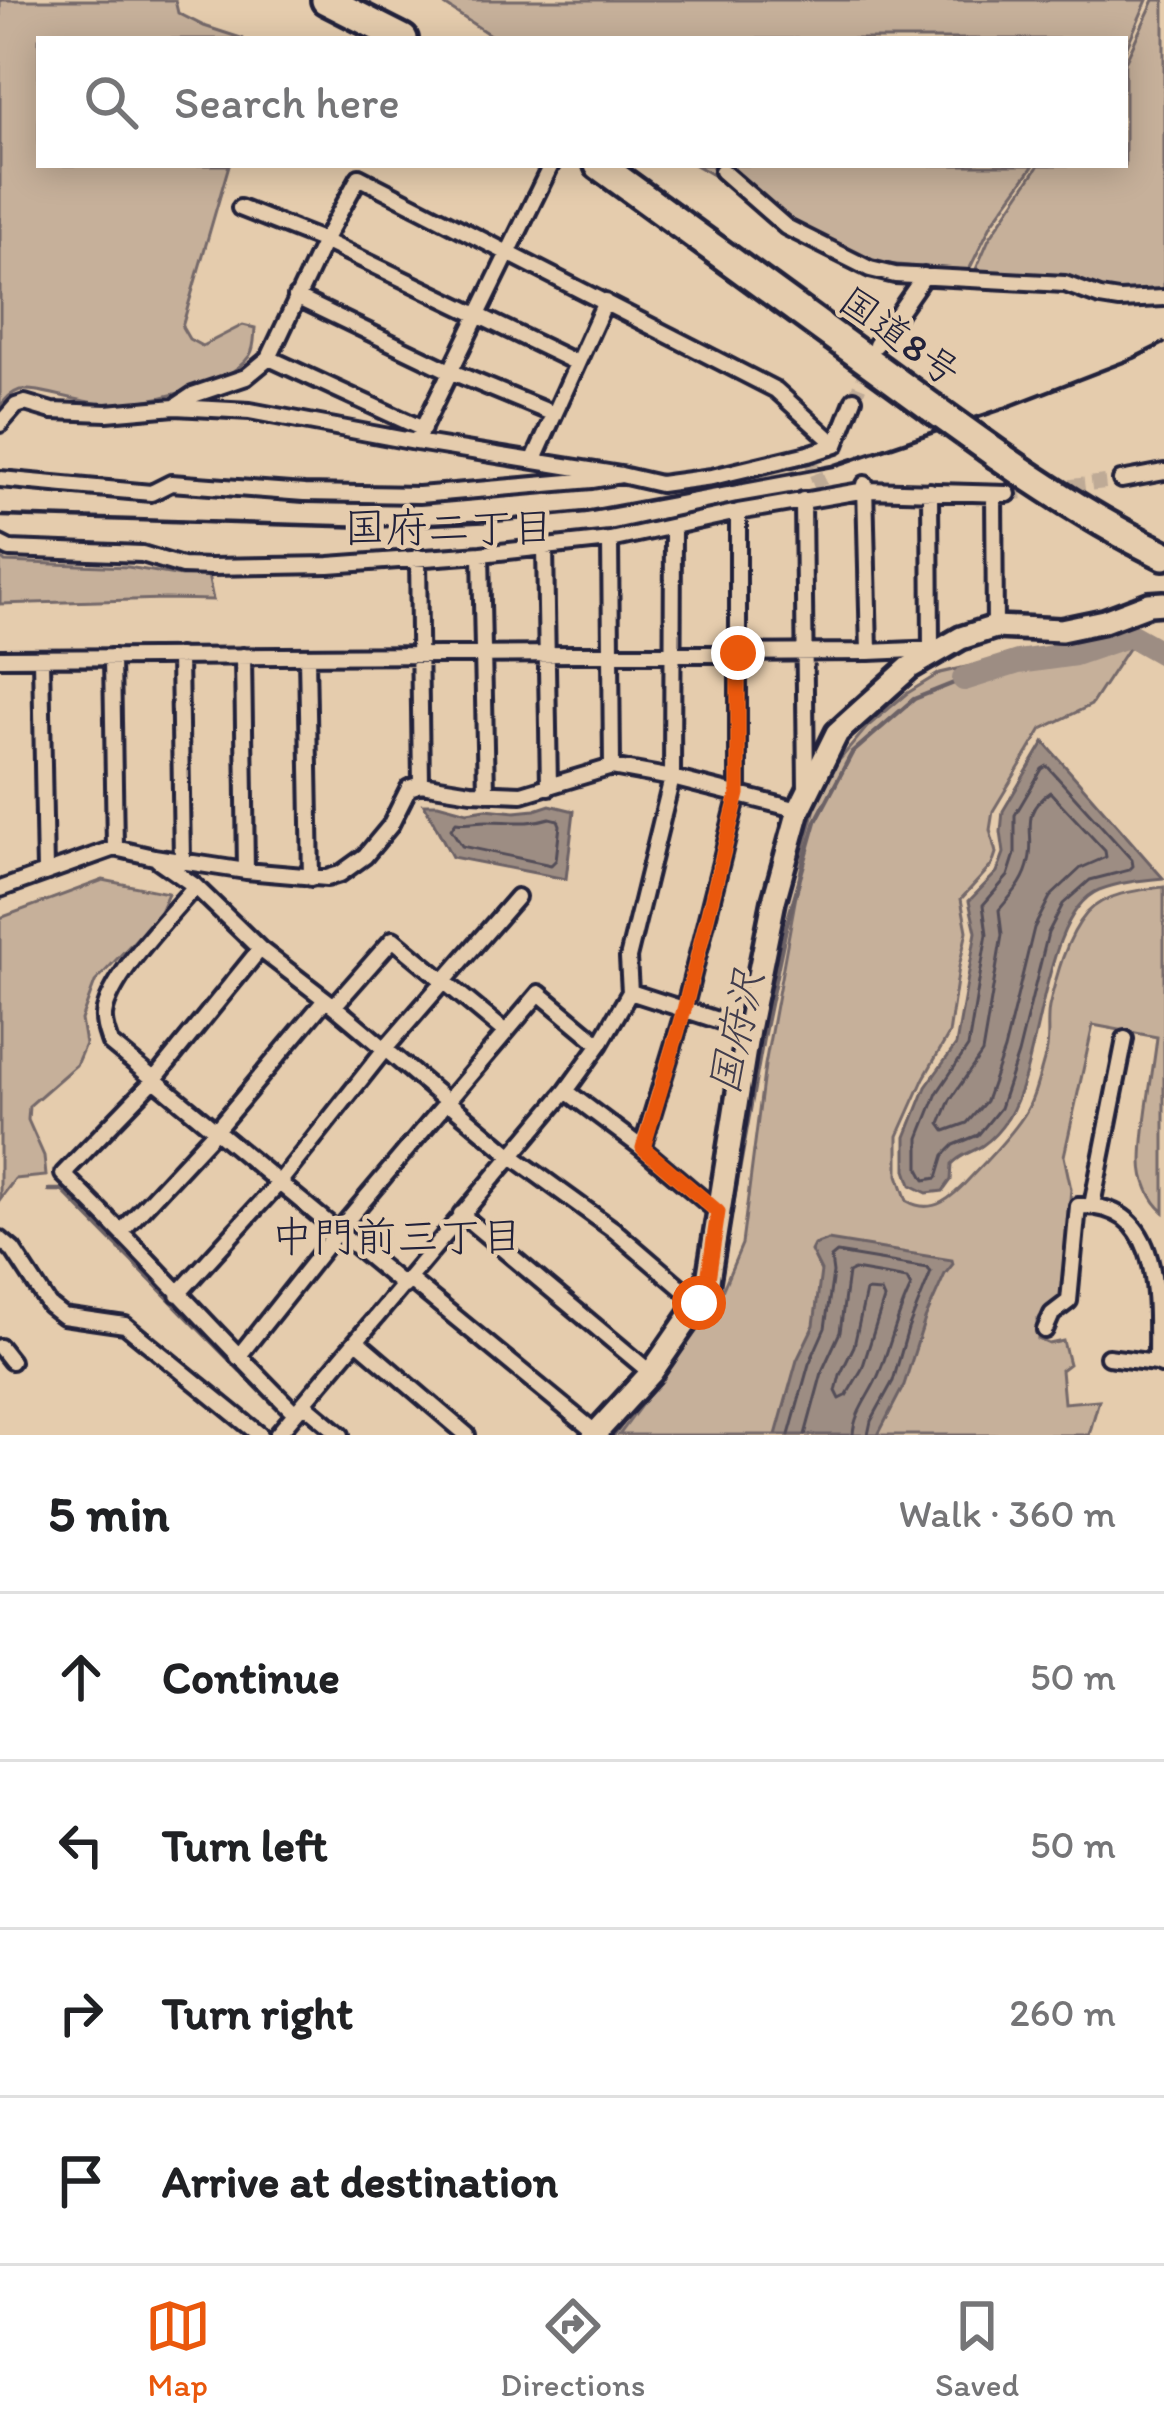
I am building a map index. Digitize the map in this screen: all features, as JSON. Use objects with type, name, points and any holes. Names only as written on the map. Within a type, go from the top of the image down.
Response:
[{"type":"highway","points":[[326,0],[366,8],[399,36]]},
{"type":"highway","name":"国道8号","points":[[603,168],[1042,486],[1164,555]]},
{"type":"street","points":[[419,436],[550,168]]},
{"type":"street","points":[[722,171],[785,227],[870,269],[895,275],[1065,284],[1119,300],[1164,298]]},
{"type":"street","points":[[175,407],[193,395],[246,376],[269,358],[359,177],[776,390],[836,445]]},
{"type":"street","points":[[240,208],[324,242],[577,363]]},
{"type":"street","points":[[876,345],[924,276]]},
{"type":"street","points":[[296,297],[452,372],[554,414]]},
{"type":"street","points":[[536,454],[605,302]]},
{"type":"street","points":[[269,358],[419,436]]},
{"type":"street","points":[[836,445],[854,399]]},
{"type":"street","points":[[0,424],[16,406],[25,404],[52,411],[106,413],[175,407],[250,411],[419,436],[660,484],[712,477],[836,445]]},
{"type":"street","points":[[1121,480],[1164,472]]},
{"type":"street","points":[[0,479],[151,493],[171,483],[419,495],[621,476]]},
{"type":"street","points":[[822,489],[865,484],[868,652]]},
{"type":"street","points":[[0,544],[10,549],[142,554],[182,566],[329,565],[610,541],[866,490],[1001,494],[995,627]]},
{"type":"street","points":[[930,491],[935,649]]},
{"type":"street","points":[[802,500],[802,801]]},
{"type":"street","points":[[643,1148],[684,1010],[738,794],[738,512]]},
{"type":"street","points":[[277,1435],[566,1091],[631,992],[628,958],[672,778],[674,527]]},
{"type":"street","points":[[610,541],[612,767]]},
{"type":"street","points":[[545,547],[549,788]]},
{"type":"street","points":[[481,554],[486,793]]},
{"type":"street","points":[[418,557],[421,784]]},
{"type":"street","points":[[195,886],[122,974],[104,1010],[110,1043],[278,1184],[595,1434],[651,1373],[706,1293],[748,1030],[774,902],[802,801],[837,733],[909,668],[961,638],[995,627],[1061,630],[1164,603]]},
{"type":"street","points":[[0,658],[935,649]]},
{"type":"street","points":[[179,656],[182,862]]},
{"type":"street","points":[[243,656],[246,871]]},
{"type":"street","points":[[307,656],[311,878]]},
{"type":"street","points":[[112,657],[115,848]]},
{"type":"street","points":[[40,658],[45,872]]},
{"type":"street","points":[[0,889],[115,848],[182,862],[327,878],[364,856],[390,826],[409,788],[421,784],[522,794],[612,767],[738,794],[802,801]]},
{"type":"street","points":[[154,857],[195,886],[260,949],[512,1156],[614,1230],[699,1303]]},
{"type":"street","points":[[178,1294],[278,1184],[385,1049],[518,896]]},
{"type":"street","points":[[122,1231],[393,939],[504,1031]]},
{"type":"street","points":[[260,949],[153,1081],[63,1174],[238,1357],[341,1435]]},
{"type":"street","points":[[631,992],[748,1030]]},
{"type":"street","points":[[238,1357],[539,993],[600,1044]]},
{"type":"street","points":[[1091,1205],[1125,1039]]},
{"type":"street","points":[[566,1091],[718,1212]]},
{"type":"street","points":[[1045,1330],[1052,1314],[1069,1301],[1078,1206],[1128,1216],[1144,1233],[1155,1265],[1160,1365],[1108,1358]]},
{"type":"street","points":[[461,1214],[651,1373]]},
{"type":"street","points":[[0,1240],[13,1250],[49,1305],[63,1316],[125,1325],[260,1435]]},
{"type":"street","points":[[357,1341],[467,1435]]},
{"type":"street","points":[[0,1346],[10,1361]]},
{"type":"shaded area","points":[[0,0],[175,0],[178,13],[235,36],[36,36],[36,168],[228,168],[182,327],[189,339],[202,346],[243,325],[255,328],[254,346],[239,367],[223,377],[160,398],[94,403],[20,390],[0,408]]},
{"type":"shaded area","points":[[437,0],[1147,0],[1128,44],[1128,36],[491,36]]},
{"type":"shaded area","points":[[1154,0],[1164,0],[1164,291],[1116,294],[1070,278],[973,276],[989,239],[1037,168],[1128,168],[1128,56]]},
{"type":"shaded area","points":[[700,168],[1032,168],[992,223],[968,272],[878,263]]},
{"type":"shaded area","points":[[0,557],[5,562],[208,575],[213,600],[0,604]]},
{"type":"shaded area","points":[[1110,640],[1129,647],[1091,705],[1042,729],[993,811],[990,830],[996,853],[992,865],[961,899],[967,931],[949,1034],[898,1136],[898,1175],[907,1201],[934,1205],[957,1192],[1006,1140],[1028,1108],[1046,1053],[1055,983],[1080,923],[1094,906],[1112,897],[1164,887],[1164,1212],[1148,1189],[1142,1161],[1157,1037],[1093,1025],[1064,1156],[1071,1189],[1061,1296],[1037,1320],[1038,1339],[1049,1344],[1063,1341],[1069,1364],[1061,1370],[1064,1403],[1099,1400],[1089,1435],[619,1435],[717,1303],[742,1244],[765,1065],[804,852],[816,804],[836,764],[867,727],[940,673]]},
{"type":"shaded area","points":[[103,880],[168,893],[158,916],[95,982],[81,1020],[85,1044],[76,1065],[29,1106],[28,1120],[44,1156],[46,1176],[15,1179],[0,1199],[0,918]]},
{"type":"water","points":[[1044,742],[1163,878],[1107,887],[1080,904],[1054,958],[1029,1063],[1008,1118],[997,1133],[952,1164],[951,1180],[943,1191],[927,1193],[911,1185],[906,1137],[926,1087],[956,1045],[976,932],[969,901],[997,872],[1004,853],[1003,811]]},
{"type":"water","points":[[424,804],[467,812],[515,812],[550,805],[574,811],[566,879],[452,857]]},
{"type":"water","points":[[828,1240],[952,1260],[953,1264],[925,1319],[904,1385],[878,1435],[776,1435],[797,1360],[814,1325],[821,1271],[811,1251]]},
{"type":"waterway","points":[[964,679],[1018,662],[1075,654],[1130,635],[1164,654]]},
{"type":"waterway","name":"国府沢","points":[[703,1315],[716,1298],[786,927],[816,821],[852,753],[914,699],[964,679]]},
{"type":"waterway","name":"国府沢","points":[[49,1190],[62,1190],[283,1414],[283,1423]]},
{"type":"waterway","name":"国府沢","points":[[614,1435],[639,1401]]},
{"type":"tunnel","points":[[854,399],[870,361]]},
{"type":"tunnel","points":[[808,454],[822,489]]},
{"type":"tunnel","points":[[1008,494],[1121,480]]},
{"type":"railway","points":[[2,516],[369,527],[585,512],[833,466],[1005,408],[1164,343]]},
{"type":"district","name":"国府二丁目","points":[[449,527]]},
{"type":"district","name":"中門前三丁目","points":[[397,1236]]},
{"type":"route","points":[[699,1303],[706,1293],[718,1212],[643,1148],[684,1010],[738,794],[738,653]]}]
